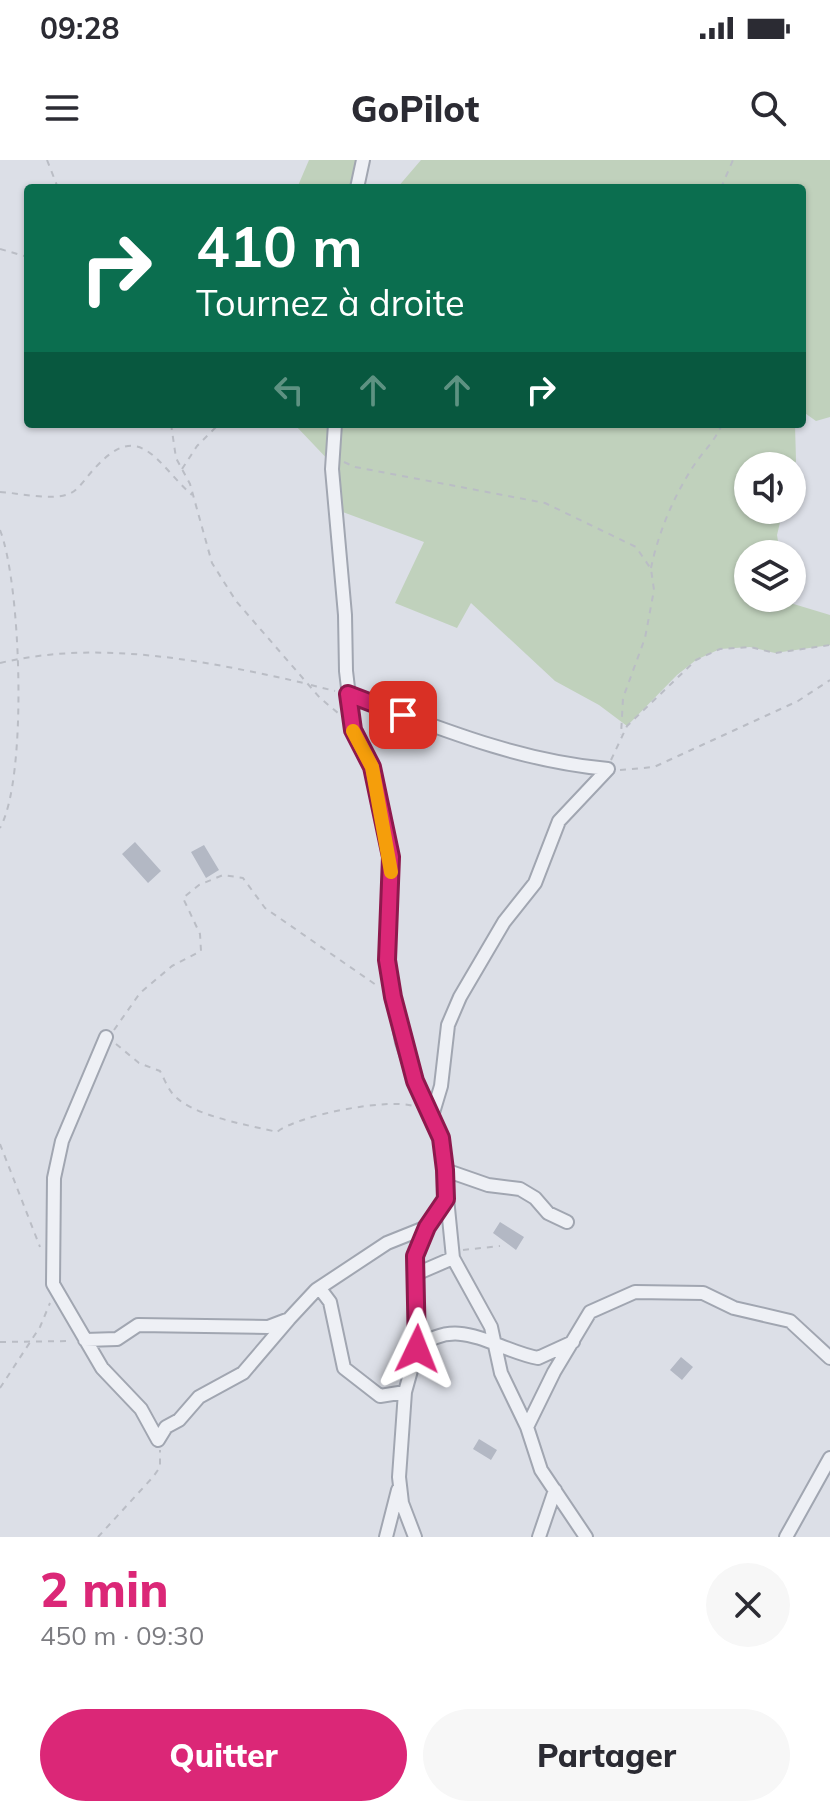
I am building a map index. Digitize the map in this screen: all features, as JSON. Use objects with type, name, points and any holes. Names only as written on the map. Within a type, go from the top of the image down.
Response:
[{"type":"street","points":[[358,184],[363,160]]},
{"type":"street","points":[[335,428],[333,457],[348,694],[353,730],[372,767],[391,857],[387,960],[393,997],[415,1081],[441,1138],[453,1258],[491,1327],[501,1373],[527,1427],[538,1462],[586,1537]]},
{"type":"street","points":[[348,694],[485,746],[557,764],[608,769]]},
{"type":"street","points":[[432,1116],[441,1086],[443,1051],[453,1010],[495,937],[535,883],[559,821],[608,769]]},
{"type":"street","points":[[106,1037],[62,1141],[54,1178],[53,1284],[102,1368],[141,1409],[158,1440],[166,1427],[179,1420],[199,1397],[243,1373],[316,1290],[387,1243],[427,1227]]},
{"type":"street","points":[[445,1170],[488,1185],[520,1189],[535,1198],[548,1213],[567,1222]]},
{"type":"street","points":[[415,1537],[402,1503],[401,1483],[405,1392],[417,1349],[415,1256],[427,1227],[446,1199]]},
{"type":"street","points":[[416,1274],[453,1258]]},
{"type":"street","points":[[316,1290],[328,1297],[340,1362],[348,1373],[380,1396],[405,1392]]},
{"type":"street","points":[[527,1427],[554,1372],[590,1312],[611,1300],[635,1292],[703,1293],[734,1308],[794,1323],[830,1358]]},
{"type":"street","points":[[85,1340],[117,1339],[138,1325],[264,1328],[289,1319]]},
{"type":"street","points":[[417,1349],[437,1334],[447,1333],[493,1343],[538,1358],[574,1342]]},
{"type":"street","points":[[786,1537],[830,1458]]},
{"type":"street","points":[[386,1537],[401,1483]]},
{"type":"street","points":[[539,1537],[555,1490]]},
{"type":"path","points":[[47,160],[56,184]]},
{"type":"path","points":[[723,184],[733,160]]},
{"type":"path","points":[[0,249],[24,256]]},
{"type":"path","points":[[172,428],[181,470],[193,496],[212,563],[236,601],[308,684],[353,730]]},
{"type":"path","points":[[181,470],[197,446],[215,428]]},
{"type":"path","points":[[721,428],[716,441],[688,474],[656,543],[651,569],[654,590],[645,638],[623,698],[621,736],[608,769],[654,767],[798,701],[830,680]]},
{"type":"path","points":[[0,492],[60,496],[72,493],[109,452],[126,445],[150,452],[193,496]]},
{"type":"path","points":[[333,457],[355,467],[545,503],[636,547],[651,569]]},
{"type":"path","points":[[0,530],[10,570],[18,700],[12,784],[0,828]]},
{"type":"path","points":[[621,736],[677,675],[696,660],[720,649],[750,647],[775,653],[830,645]]},
{"type":"path","points":[[0,663],[15,659],[121,654],[203,660],[348,694]]},
{"type":"path","points":[[393,997],[319,942],[265,908],[248,881],[234,875],[223,875],[199,885],[183,898],[200,934],[201,951],[172,966],[140,993],[106,1037],[139,1063],[160,1071],[174,1096],[232,1122],[277,1132],[294,1121],[314,1115],[398,1103],[432,1116]]},
{"type":"path","points":[[0,1144],[43,1255]]},
{"type":"path","points":[[453,1258],[472,1247],[500,1246]]},
{"type":"path","points":[[0,1388],[47,1314],[53,1284]]},
{"type":"path","points":[[0,1342],[85,1340]]},
{"type":"path","points":[[98,1537],[160,1467],[158,1440]]},
{"type":"green space","points":[[309,160],[362,160],[356,184],[299,184]]},
{"type":"green space","points":[[421,160],[830,160],[830,417],[816,421],[806,414],[806,184],[400,184]]},
{"type":"green space","points":[[298,428],[795,428],[796,452],[734,452],[734,524],[780,524],[778,540],[734,540],[734,612],[806,612],[806,608],[830,615],[830,645],[775,653],[750,647],[720,649],[696,660],[677,675],[627,726],[599,705],[555,681],[471,603],[457,628],[395,603],[424,542],[340,511],[335,467]]},
{"type":"building","points":[[135,842],[161,871],[148,883],[122,854]]},
{"type":"building","points":[[204,845],[219,870],[206,878],[191,852]]},
{"type":"building","points":[[500,1222],[524,1237],[516,1250],[493,1233]]},
{"type":"building","points":[[681,1357],[693,1367],[682,1380],[670,1370]]},
{"type":"building","points":[[479,1439],[497,1450],[491,1460],[473,1449]]},
{"type":"slow traffic","points":[[353,731],[372,767],[391,857],[391,872]]},
{"type":"route","points":[[403,715],[348,694],[353,730],[372,767],[391,857],[387,960],[402,1042],[415,1081],[441,1138],[445,1170],[446,1199],[427,1227],[415,1256],[419,1309],[417,1349]]}]
